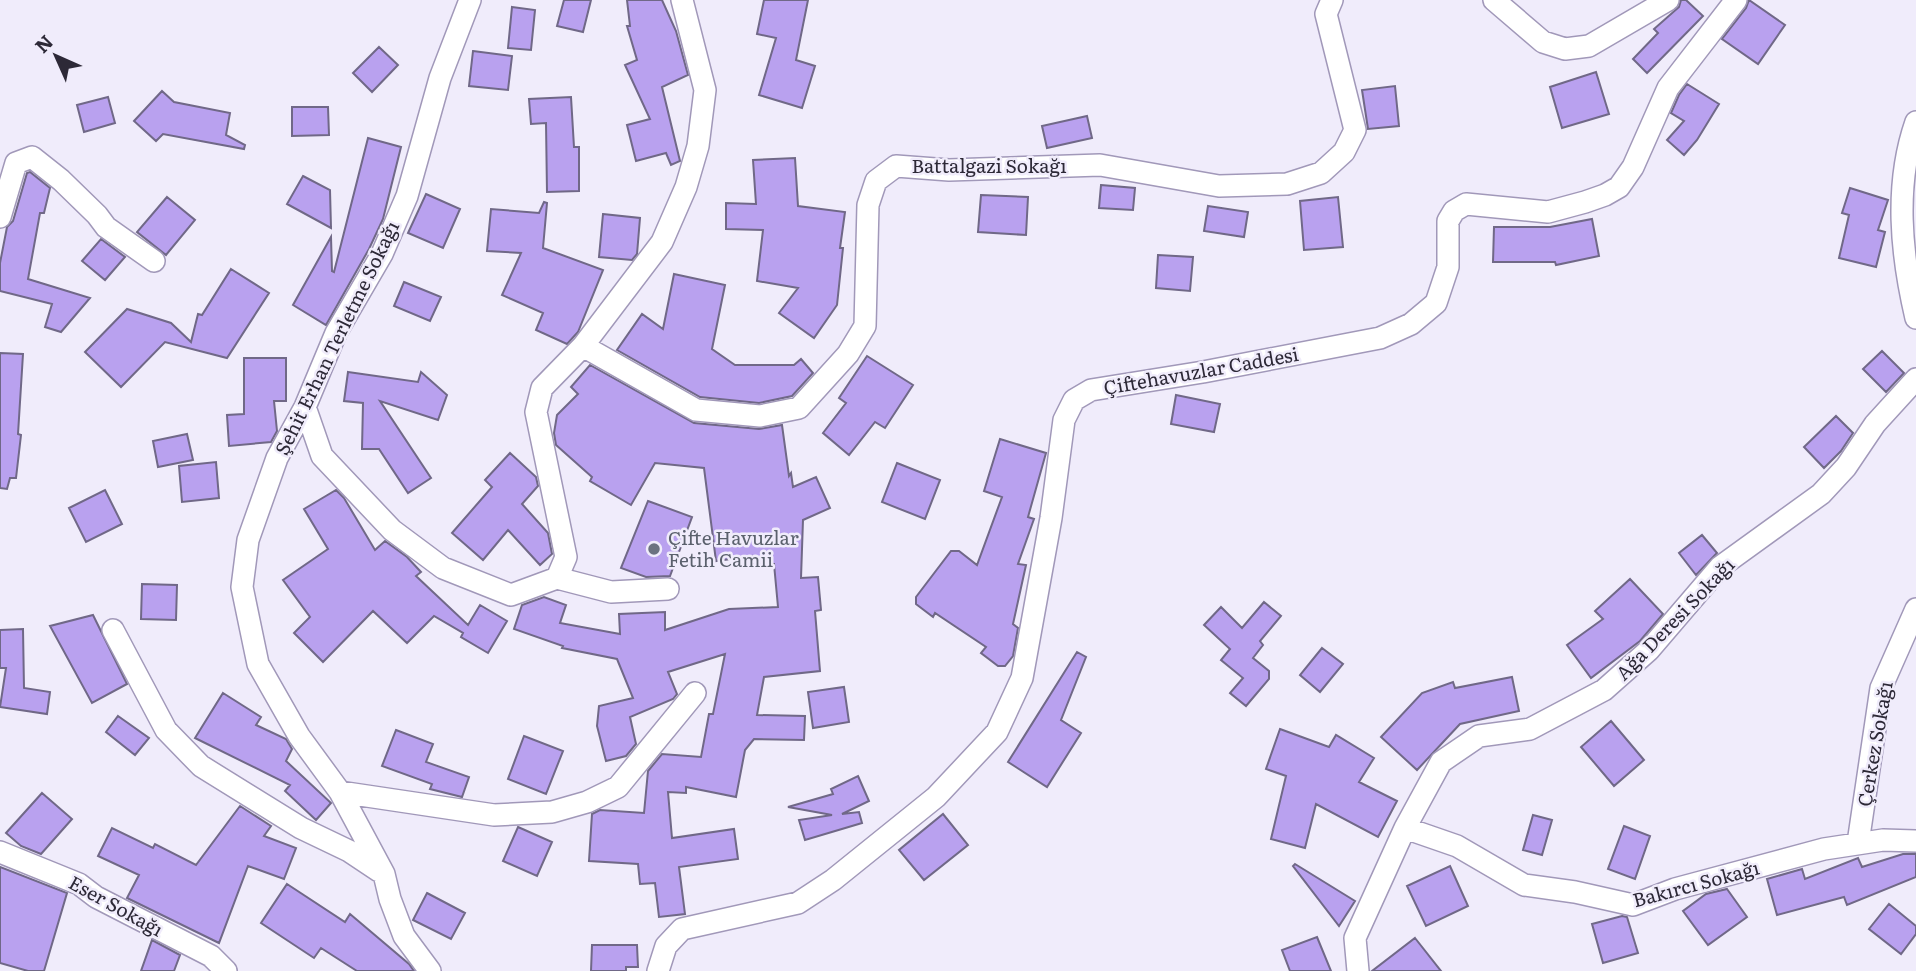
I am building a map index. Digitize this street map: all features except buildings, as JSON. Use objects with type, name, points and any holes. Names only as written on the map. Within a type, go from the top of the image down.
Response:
[{"type":"street","name":"Şehit Erhan Terletme Sokağı","points":[[430,971],[404,936],[384,874],[340,792],[299,736],[258,664],[242,587],[248,540],[277,458],[305,407],[336,333],[382,254],[407,196],[440,78],[470,0]]},
{"type":"street","points":[[557,578],[566,557],[536,412],[541,388],[583,346],[662,242],[686,187],[698,146],[705,90],[682,0]]},
{"type":"street","name":"Battalgazi Sokağı","points":[[583,346],[696,410],[760,416],[799,408],[848,354],[865,326],[868,205],[876,181],[896,166],[949,170],[1100,165],[1219,186],[1287,184],[1321,173],[1344,152],[1354,130],[1326,14],[1332,0]]},
{"type":"street","points":[[1494,0],[1543,42],[1565,49],[1589,46],[1668,0]]},
{"type":"street","name":"Çiftehavuzlar Caddesi","points":[[658,971],[666,946],[682,929],[799,903],[832,880],[936,797],[997,732],[1022,678],[1051,518],[1064,420],[1074,400],[1091,390],[1203,372],[1380,338],[1411,324],[1436,303],[1448,267],[1448,221],[1454,211],[1466,204],[1548,212],[1585,202],[1619,187],[1633,167],[1668,88],[1736,0]]},
{"type":"street","points":[[1916,122],[1907,149],[1901,184],[1906,274],[1916,318]]},
{"type":"street","points":[[0,217],[16,163],[32,157],[61,180],[106,227],[154,261]]},
{"type":"street","name":"Ağa Deresi Sokağı","points":[[1358,971],[1355,938],[1405,828],[1441,762],[1479,736],[1530,729],[1604,690],[1649,650],[1720,567],[1821,494],[1846,467],[1875,424],[1916,379]]},
{"type":"street","points":[[305,407],[322,456],[392,530],[443,568],[511,595],[557,578],[611,592],[668,589]]},
{"type":"street","name":"Çerkez Sokağı","points":[[1858,843],[1881,688],[1916,609]]},
{"type":"street","points":[[113,631],[166,730],[201,766],[301,828],[349,851],[384,874]]},
{"type":"street","points":[[340,792],[494,815],[552,812],[587,802],[618,787],[695,694]]},
{"type":"street","name":"Bakırcı Sokağı","points":[[1405,828],[1457,846],[1524,886],[1575,892],[1633,905],[1717,877],[1824,849],[1883,840],[1916,841]]},
{"type":"street","name":"Eser Sokağı","points":[[0,852],[79,884],[96,897],[211,956],[226,971]]},
{"type":"place","name":"Çifte Havuzlar Fetih Camii","points":[[654,549]]}]
